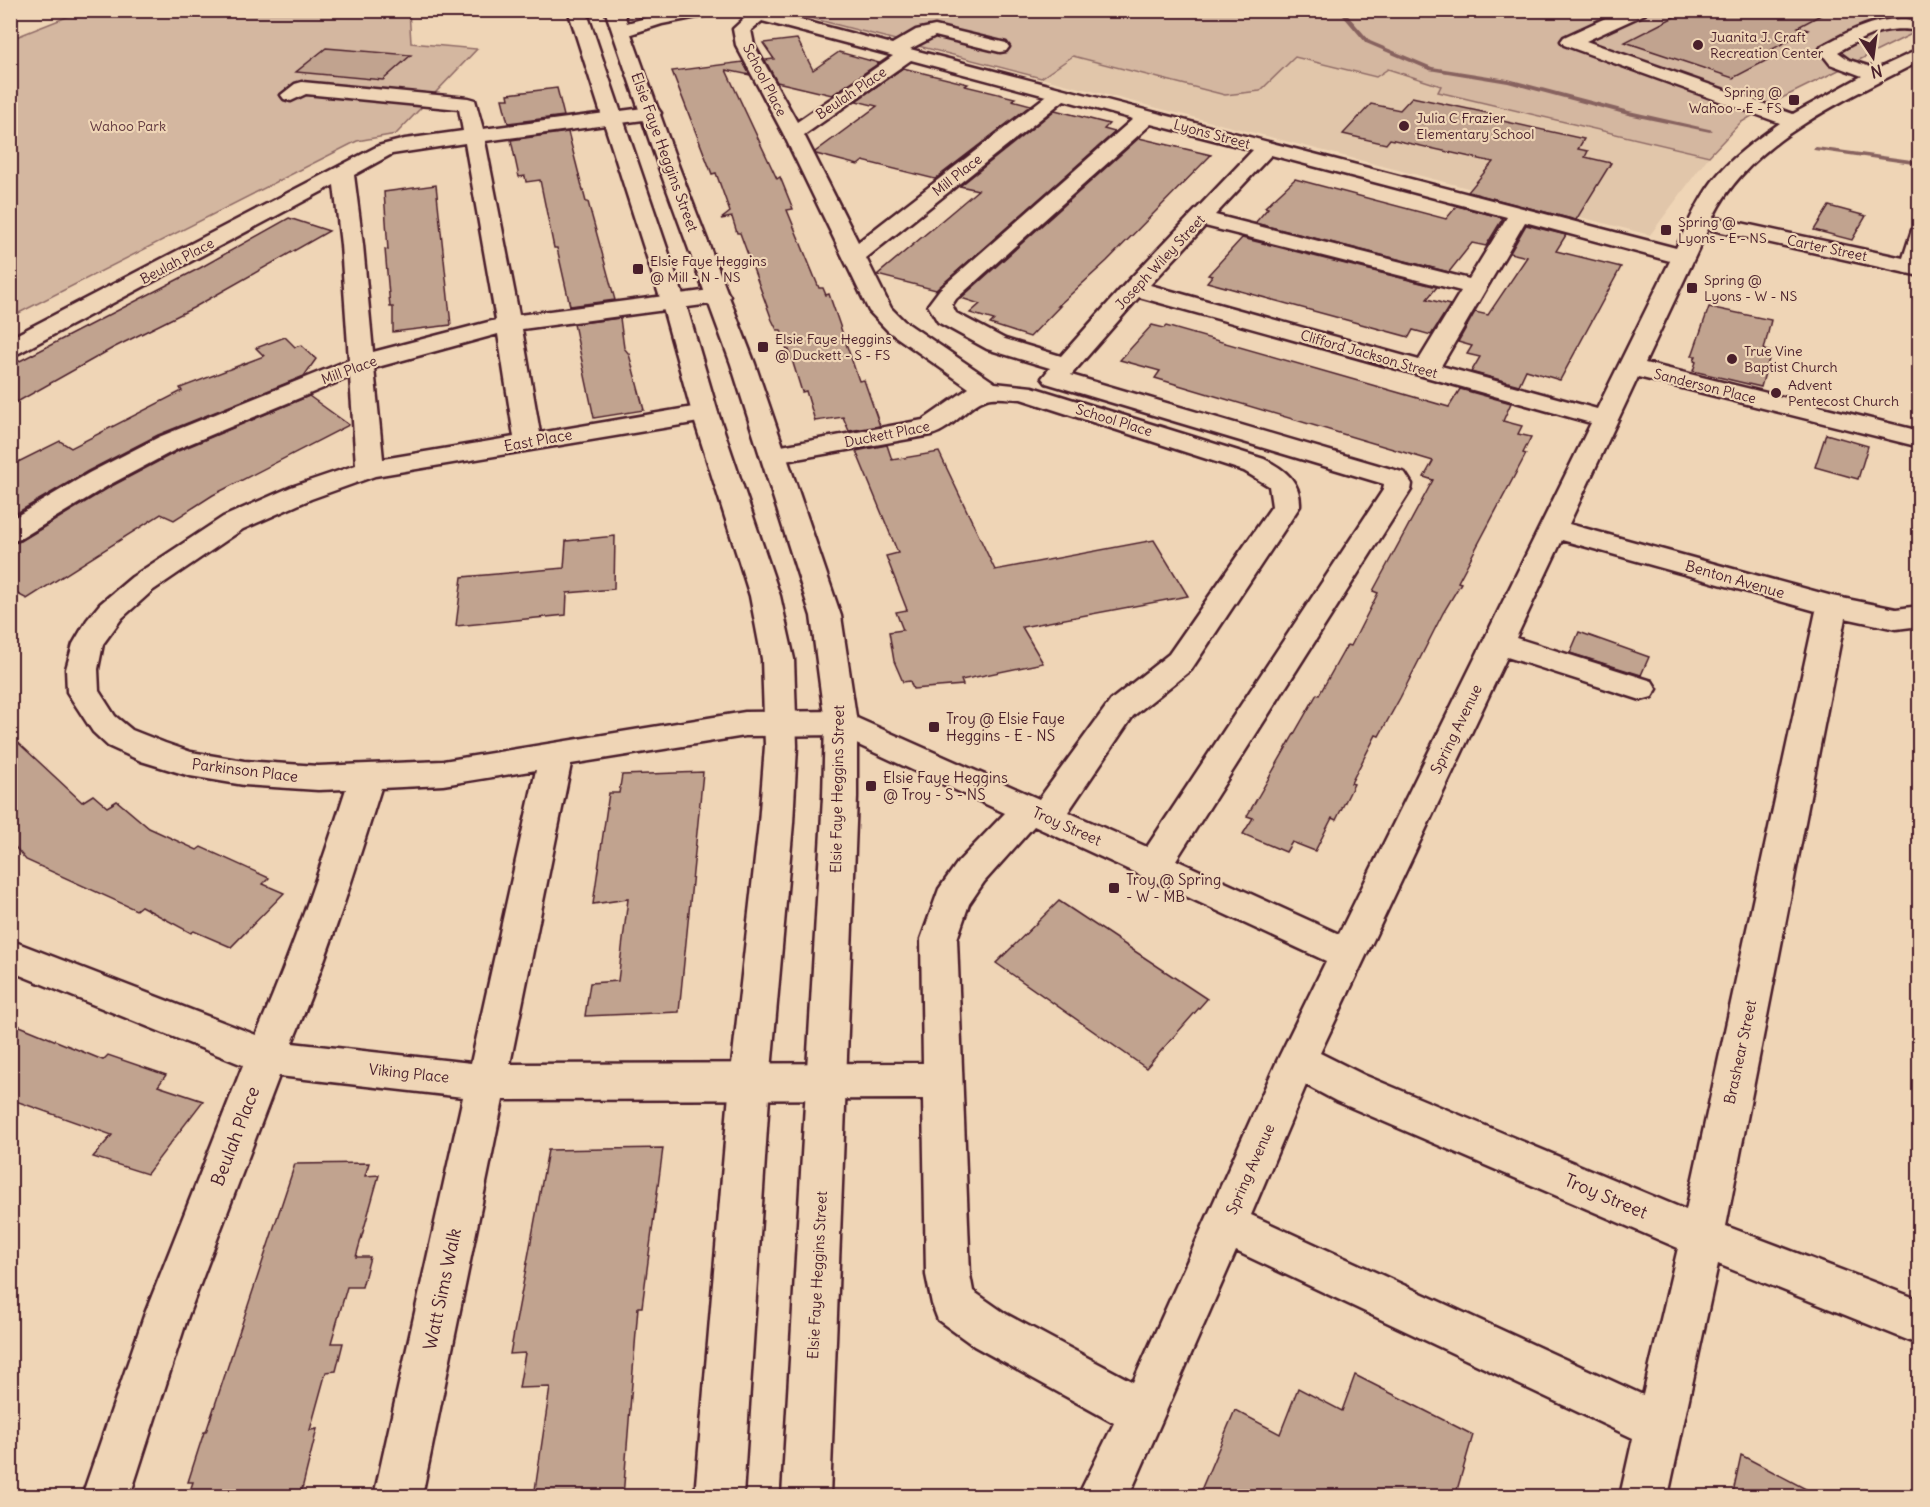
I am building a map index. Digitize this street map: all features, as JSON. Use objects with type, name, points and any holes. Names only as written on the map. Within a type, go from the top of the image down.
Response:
[{"type":"street","points":[[577,10],[673,301],[705,413],[762,586],[778,659],[781,724],[776,823],[750,1082],[719,1497]]},
{"type":"street","name":"Elsie Faye Heggins Street","points":[[614,10],[774,455],[826,616],[841,723],[827,1083],[806,1497]]},
{"type":"street","points":[[621,32],[658,19],[707,10]]},
{"type":"street","points":[[1639,10],[1569,41],[1796,122]]},
{"type":"street","name":"Lyons Street","points":[[749,13],[1683,257]]},
{"type":"street","name":"School Place","points":[[749,13],[742,29],[746,45],[793,132],[874,300],[896,326],[988,390],[1023,392],[1254,465],[1274,474],[1281,481],[1287,497],[1286,506],[1180,662],[1122,708],[1037,812]]},
{"type":"street","points":[[1879,75],[1841,62],[1830,56],[1828,50],[1881,23],[1904,22],[1920,26]]},
{"type":"street","name":"Beulah Place","points":[[793,132],[922,34],[935,31],[1000,47]]},
{"type":"street","name":"Spring Avenue","points":[[1102,1497],[1117,1472],[1297,1062],[1700,221],[1722,182],[1758,148],[1796,122],[1920,54]]},
{"type":"street","points":[[291,95],[302,88],[468,104],[509,324],[528,442]]},
{"type":"street","name":"Mill Place","points":[[854,257],[1060,94]]},
{"type":"street","name":"Beulah Place","points":[[10,348],[385,150],[405,145],[651,113]]},
{"type":"street","points":[[1148,117],[948,294],[939,305],[946,317],[996,345],[1060,372],[1395,479],[1398,484],[1397,490],[1154,866]]},
{"type":"street","name":"Joseph Wiley Street","points":[[1060,372],[1134,288],[1267,148]]},
{"type":"street","points":[[343,174],[352,245],[370,469]]},
{"type":"street","points":[[1426,369],[1520,215]]},
{"type":"street","points":[[1200,218],[1477,288]]},
{"type":"street","name":"Carter Street","points":[[1700,221],[1916,268]]},
{"type":"street","points":[[1916,268],[1920,235]]},
{"type":"street","name":"Clifford Jackson Street","points":[[1134,288],[1605,419]]},
{"type":"street","name":"Mill Place","points":[[10,533],[99,479],[168,443],[360,364],[460,334],[509,324],[718,296]]},
{"type":"street","name":"Sanderson Place","points":[[1630,367],[1920,439]]},
{"type":"street","name":"Duckett Place","points":[[774,455],[931,427],[945,419],[964,399],[974,393],[988,390]]},
{"type":"street","name":"East Place","points":[[370,469],[705,413]]},
{"type":"street","name":"Parkinson Place","points":[[370,469],[301,493],[233,523],[142,584],[111,611],[88,644],[82,669],[83,692],[104,724],[120,738],[190,764],[244,773],[318,778],[367,778],[443,773],[745,724],[781,724]]},
{"type":"street","name":"Benton Avenue","points":[[1552,528],[1832,606],[1896,619],[1920,616]]},
{"type":"street","name":"Brashear Street","points":[[1644,1497],[1702,1237],[1832,606]]},
{"type":"street","points":[[1498,643],[1641,689]]},
{"type":"street","name":"Troy Street","points":[[781,724],[841,723],[1349,955]]},
{"type":"street","name":"Watt Sims Walk","points":[[398,1497],[556,756]]},
{"type":"street","name":"Beulah Place","points":[[106,1497],[166,1316],[266,1057],[296,990],[367,778]]},
{"type":"street","points":[[1037,812],[971,872],[952,899],[939,939],[948,1275],[954,1304],[990,1330],[1143,1413]]},
{"type":"street","name":"Viking Place","points":[[10,955],[266,1057],[485,1082],[942,1081]]},
{"type":"street","name":"Troy Street","points":[[1297,1062],[1350,1088],[1702,1237],[1920,1323]]},
{"type":"street","points":[[1226,1224],[1659,1426]]},
{"type":"shaded area","name":"Julia C Frazier Elementary School","points":[[1073,56],[1225,95],[1260,91],[1294,57],[1376,77],[1388,68],[1442,87],[1439,92],[1709,156],[1650,235],[1041,78]]},
{"type":"green space","name":"Wahoo Park","points":[[409,10],[411,43],[477,49],[396,134],[357,141],[11,317],[11,39],[82,11]]},
{"type":"green space","points":[[1919,10],[1920,30],[1780,99],[1740,123],[1709,156],[1438,92],[1441,86],[1388,69],[1376,77],[1295,57],[1260,91],[1225,95],[1073,56],[1041,78],[784,11]]},
{"type":"building","name":"Juanita J. Craft Recreation Center","points":[[1700,10],[1758,10],[1766,13],[1771,10],[1830,10],[1798,27],[1808,30],[1767,52],[1777,55],[1733,78],[1625,42],[1676,16]]},
{"type":"building","points":[[797,39],[813,70],[839,52],[879,63],[832,95],[777,82],[765,60],[774,59],[763,43]]},
{"type":"building","points":[[326,48],[411,55],[383,80],[296,72]]},
{"type":"building","points":[[743,62],[750,75],[726,70],[777,179],[780,177],[793,209],[787,210],[819,288],[823,288],[826,295],[829,294],[859,381],[864,380],[880,426],[849,431],[843,417],[815,421],[806,391],[802,392],[789,350],[787,350],[781,330],[777,330],[772,320],[740,233],[737,233],[732,217],[721,219],[730,212],[716,173],[712,174],[672,71]]},
{"type":"building","points":[[903,68],[968,84],[965,86],[1015,98],[1012,100],[1031,105],[935,179],[863,161],[858,165],[816,154],[815,152],[877,106],[856,101]]},
{"type":"building","points":[[557,88],[564,116],[508,123],[502,99],[509,99],[508,94]]},
{"type":"building","points":[[1412,97],[1492,114],[1489,118],[1584,139],[1578,149],[1588,151],[1585,157],[1611,163],[1576,220],[1468,192],[1493,162],[1390,139],[1386,144],[1343,134],[1371,104],[1400,110]]},
{"type":"building","points":[[1055,110],[1109,124],[1104,129],[1115,132],[936,290],[877,275],[978,190],[960,186]]},
{"type":"building","points":[[568,132],[615,300],[570,306],[557,248],[554,248],[540,180],[526,182],[525,176],[519,177],[511,140]]},
{"type":"building","points":[[1139,138],[1211,155],[1107,261],[1058,306],[1060,306],[1030,337],[990,324],[994,320],[970,313],[980,304],[961,298]]},
{"type":"building","points":[[1295,179],[1446,219],[1457,206],[1503,218],[1486,246],[1472,243],[1449,272],[1255,223],[1268,208],[1265,207]]},
{"type":"building","points":[[436,185],[451,325],[393,332],[393,307],[390,307],[385,249],[388,250],[384,192]]},
{"type":"building","points":[[1829,206],[1866,216],[1852,240],[1814,230]]},
{"type":"building","points":[[289,218],[329,231],[193,308],[113,348],[10,406],[10,366],[200,268]]},
{"type":"building","points":[[1526,225],[1566,235],[1556,251],[1621,267],[1560,380],[1526,370],[1519,385],[1471,372],[1480,357],[1467,354],[1472,346],[1458,342],[1475,312],[1488,315],[1527,257],[1510,253]]},
{"type":"building","points":[[1242,238],[1437,287],[1427,299],[1450,305],[1431,335],[1413,330],[1409,337],[1207,282],[1212,276],[1208,275]]},
{"type":"building","name":"True Vine Baptist Church","points":[[1709,307],[1771,320],[1764,350],[1771,352],[1761,387],[1693,371],[1696,356],[1692,356]]},
{"type":"building","points":[[620,318],[624,348],[629,354],[644,410],[594,418],[574,324]]},
{"type":"building","points":[[1152,325],[1164,328],[1166,326],[1449,407],[1460,389],[1511,403],[1503,421],[1522,426],[1518,434],[1531,437],[1523,453],[1526,454],[1458,582],[1461,583],[1379,736],[1376,735],[1351,783],[1354,784],[1336,820],[1332,818],[1315,851],[1292,842],[1286,852],[1243,834],[1253,818],[1247,816],[1317,694],[1319,695],[1347,645],[1351,646],[1378,593],[1373,591],[1433,480],[1424,477],[1433,461],[1155,378],[1160,371],[1120,360]]},
{"type":"building","points":[[285,337],[295,347],[301,345],[316,359],[304,376],[158,435],[88,471],[10,517],[10,466],[60,441],[71,448],[182,391],[180,388],[264,356],[256,348]]},
{"type":"building","points":[[309,396],[349,425],[213,495],[174,520],[161,514],[27,599],[10,590],[10,544],[21,541],[110,487],[178,451]]},
{"type":"building","points":[[1826,434],[1868,446],[1858,479],[1815,467]]},
{"type":"building","points":[[887,445],[892,460],[939,452],[995,570],[1154,540],[1188,596],[1022,627],[1043,663],[961,680],[963,685],[913,689],[910,681],[903,682],[894,661],[889,632],[903,630],[896,612],[907,610],[886,556],[898,553],[856,451]]},
{"type":"building","points":[[615,536],[614,589],[567,593],[566,615],[456,626],[462,577],[564,568],[566,541]]},
{"type":"building","points":[[1579,632],[1649,657],[1641,675],[1570,653]]},
{"type":"building","points":[[10,735],[82,802],[93,795],[107,807],[117,801],[149,828],[197,850],[201,847],[269,878],[263,884],[284,893],[231,947],[194,931],[191,933],[141,906],[136,910],[26,860],[10,841]]},
{"type":"building","points":[[703,772],[679,1012],[585,1016],[590,983],[618,981],[628,899],[593,904],[609,793],[619,793],[622,775]]},
{"type":"building","points":[[1059,901],[1207,999],[1146,1068],[996,963]]},
{"type":"building","points":[[10,1022],[103,1060],[108,1055],[166,1075],[158,1086],[203,1101],[147,1174],[93,1157],[112,1135],[10,1099]]},
{"type":"building","points":[[663,1148],[642,1307],[638,1307],[623,1497],[534,1497],[550,1387],[519,1388],[525,1353],[510,1354],[548,1150]]},
{"type":"building","points":[[369,1163],[365,1176],[379,1175],[356,1257],[370,1257],[362,1287],[347,1287],[331,1343],[343,1343],[336,1371],[326,1372],[310,1430],[317,1429],[300,1497],[188,1497],[193,1482],[188,1482],[204,1432],[206,1432],[295,1164]]},
{"type":"building","points":[[1355,1375],[1473,1435],[1455,1497],[1198,1497],[1235,1410],[1280,1434],[1298,1388],[1342,1411]]},
{"type":"building","points":[[1741,1455],[1821,1497],[1732,1497]]},
{"type":"waterway","points":[[1340,10],[1368,42],[1431,69],[1508,81],[1628,113],[1710,130]]},
{"type":"waterway","points":[[1816,149],[1919,163]]},
{"type":"place","name":"Juanita J. Craft Recreation Center","points":[[1698,45]]},
{"type":"place","name":"Spring @ Wahoo - E - FS","points":[[1794,100]]},
{"type":"place","name":"Julia C Frazier Elementary School","points":[[1404,126]]},
{"type":"place","name":"Spring @ Lyons - E - NS","points":[[1666,230]]},
{"type":"place","name":"Elsie Faye Heggins @ Mill - N - NS","points":[[638,269]]},
{"type":"place","name":"Spring @ Lyons - W - NS","points":[[1692,288]]},
{"type":"place","name":"Elsie Faye Heggins @ Duckett - S - FS","points":[[763,347]]},
{"type":"place","name":"True Vine Baptist Church","points":[[1732,359]]},
{"type":"place","name":"Advent Pentecost Church","points":[[1776,393]]},
{"type":"place","name":"Troy @ Elsie Faye Heggins - E - NS","points":[[934,727]]},
{"type":"place","name":"Elsie Faye Heggins @ Troy - S - NS","points":[[871,786]]},
{"type":"place","name":"Troy @ Spring - W - MB","points":[[1114,888]]}]
